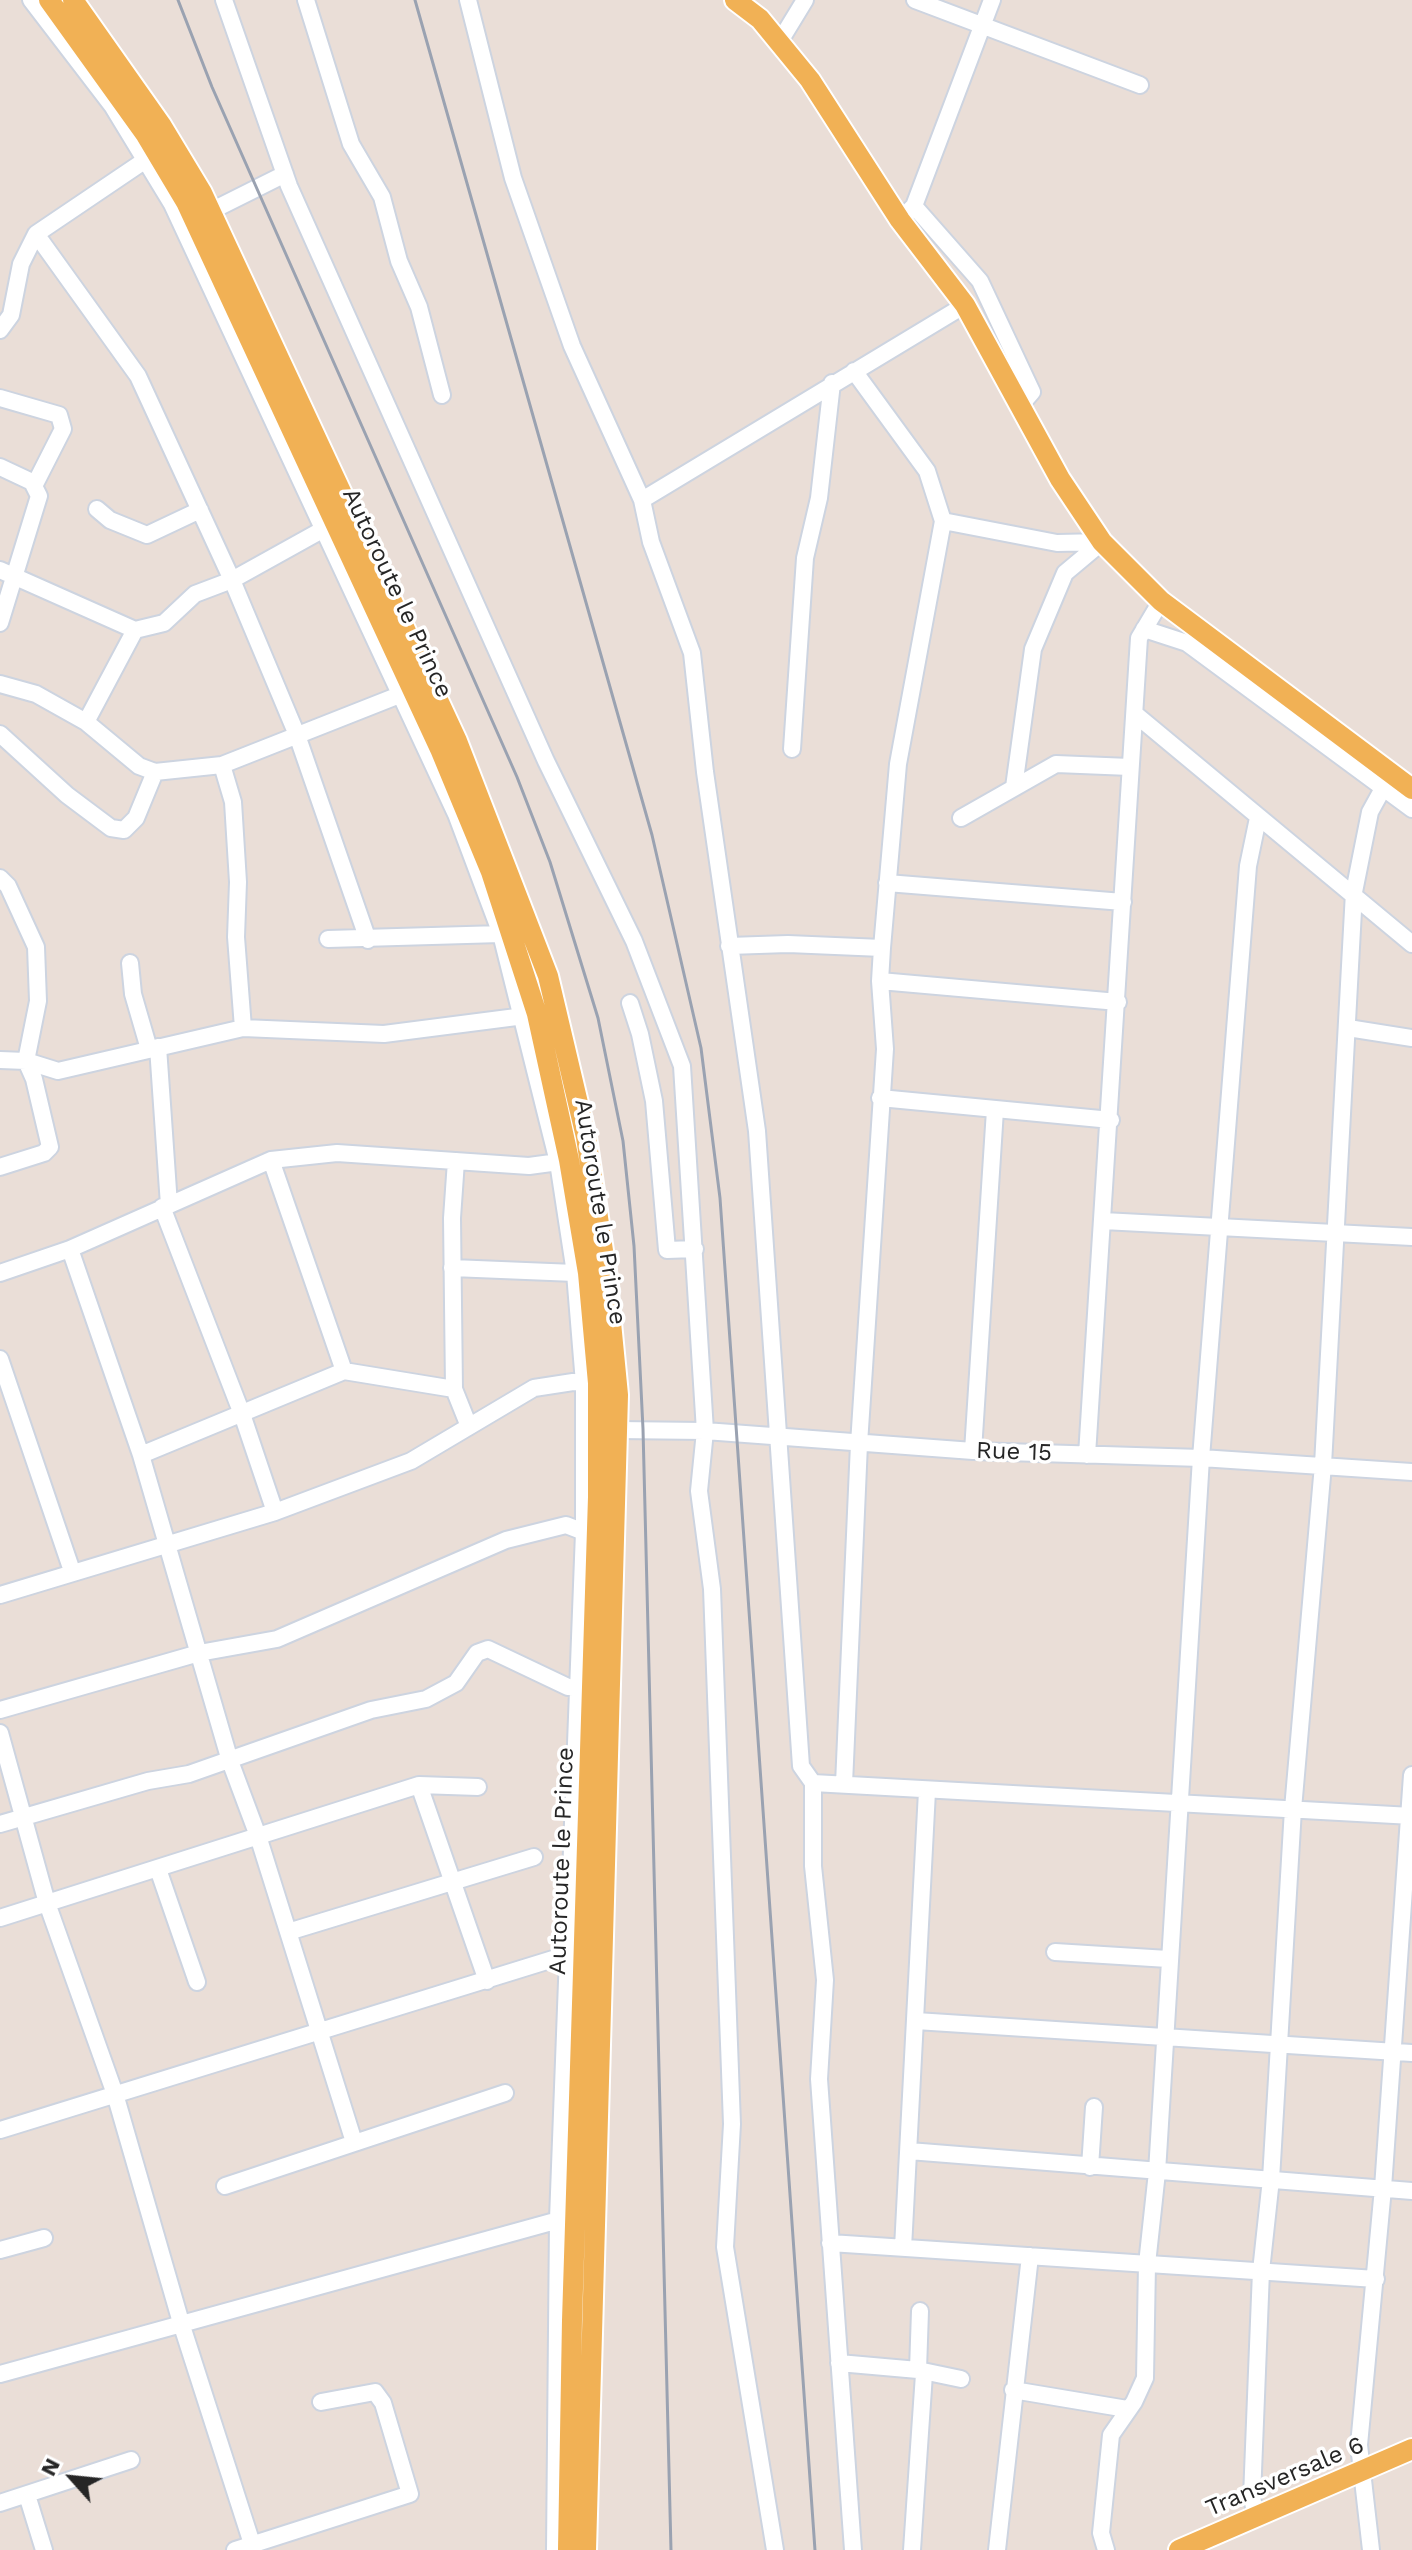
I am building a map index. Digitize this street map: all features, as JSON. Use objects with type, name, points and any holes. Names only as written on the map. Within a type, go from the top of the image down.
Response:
[{"type":"main road","name":"Autoroute le Prince","points":[[49,0],[137,122],[186,202],[329,526],[491,872],[530,1016],[588,1273],[591,1531],[566,2218],[568,2550]]},
{"type":"main road","name":"Autoroute le Prince","points":[[73,0],[161,125],[211,211],[457,741],[548,976],[586,1137],[606,1271],[618,1395],[586,2550]]},
{"type":"main road","points":[[735,0],[780,41],[907,213],[965,305],[1060,479],[1102,542],[1161,601],[1388,779],[1412,789]]},
{"type":"main road","name":"Transversale 6","points":[[1214,2550],[1361,2480],[1412,2449]]},
{"type":"main road","name":"Transversale 6","points":[[1179,2550],[1256,2518],[1412,2464]]},
{"type":"street","points":[[0,570],[135,630],[164,623],[195,594],[232,580],[329,526],[172,204],[147,159],[113,107],[31,0]]},
{"type":"street","points":[[224,0],[285,174],[546,761],[634,941],[682,1066],[705,1431],[699,1491],[712,1589],[732,2124],[725,2247],[775,2550]]},
{"type":"street","points":[[306,0],[351,144],[382,197],[399,261],[419,307],[442,395]]},
{"type":"street","points":[[468,0],[513,178],[572,346],[642,500],[651,542],[692,653],[729,946],[757,1131],[801,1766],[813,1783],[813,1866],[825,1980],[819,2079],[853,2550]]},
{"type":"street","points":[[780,41],[805,0]]},
{"type":"street","points":[[915,0],[1140,85]]},
{"type":"street","points":[[992,0],[907,213],[980,281],[1032,392],[1020,406]]},
{"type":"street","points":[[0,330],[11,315],[21,264],[36,234],[147,159]]},
{"type":"street","points":[[211,211],[285,174]]},
{"type":"street","points":[[36,234],[138,376],[232,580],[297,735],[368,940]]},
{"type":"street","points":[[642,500],[965,305]]},
{"type":"street","points":[[844,1784],[859,1444],[885,1049],[880,981],[887,883],[898,764],[943,521],[927,471],[854,371]]},
{"type":"street","points":[[792,749],[805,558],[819,498],[832,383]]},
{"type":"street","points":[[0,398],[59,415],[63,429],[34,486]]},
{"type":"street","points":[[0,467],[34,486],[39,496],[17,576],[0,623]]},
{"type":"street","points":[[97,509],[110,520],[147,535],[200,510]]},
{"type":"street","points":[[943,521],[1057,543],[1102,542]]},
{"type":"street","points":[[1014,787],[1033,649],[1065,573],[1102,542]]},
{"type":"street","points":[[1087,1455],[1111,1120],[1139,638],[1161,601]]},
{"type":"street","points":[[1144,629],[1187,643],[1388,779],[1412,809]]},
{"type":"street","points":[[86,722],[135,630]]},
{"type":"street","points":[[0,684],[36,694],[86,722],[139,766],[155,772],[222,765],[406,692],[456,814],[530,1016],[384,1034],[243,1028],[58,1071],[26,1061],[0,1060]]},
{"type":"street","points":[[1135,714],[1258,818],[1354,892],[1412,944]]},
{"type":"street","points":[[0,734],[67,795],[111,828],[124,830],[136,818],[155,772]]},
{"type":"street","points":[[961,818],[1056,764],[1130,767]]},
{"type":"street","points":[[222,765],[233,802],[238,882],[236,937],[243,1028]]},
{"type":"street","points":[[1256,2518],[1252,2497],[1261,2271],[1271,2179],[1293,1809],[1323,1465],[1338,1233],[1354,892],[1370,812],[1388,779]]},
{"type":"street","points":[[1106,2550],[1101,2533],[1111,2435],[1134,2402],[1145,2378],[1147,2264],[1157,2172],[1201,1458],[1248,866],[1258,818]]},
{"type":"street","points":[[0,878],[8,886],[36,947],[38,1001],[26,1061],[34,1079],[50,1147],[44,1153],[0,1167]]},
{"type":"street","points":[[887,883],[1123,902]]},
{"type":"street","points":[[328,939],[501,934]]},
{"type":"street","points":[[729,946],[788,944],[882,948]]},
{"type":"street","points":[[130,963],[133,994],[154,1048],[166,1206],[275,1512]]},
{"type":"street","points":[[880,981],[1118,1002]]},
{"type":"street","points":[[630,1003],[654,1101],[667,1250],[695,1249]]},
{"type":"street","points":[[1348,1028],[1412,1038]]},
{"type":"street","points":[[880,1098],[1111,1120]]},
{"type":"street","points":[[973,1451],[995,1110]]},
{"type":"street","points":[[0,1273],[70,1249],[271,1160],[337,1153],[529,1166],[563,1161],[591,1383],[534,1388],[468,1424],[411,1461],[275,1512],[166,1542],[0,1595]]},
{"type":"street","points":[[271,1160],[344,1371]]},
{"type":"street","points":[[456,1161],[452,1268],[454,1389],[468,1424]]},
{"type":"street","points":[[1103,1221],[1412,1237]]},
{"type":"street","points":[[70,1249],[141,1455],[230,1761],[258,1836],[354,2142]]},
{"type":"street","points":[[452,1268],[575,1273]]},
{"type":"street","points":[[0,1359],[72,1571]]},
{"type":"street","points":[[141,1455],[344,1371],[454,1389]]},
{"type":"street","name":"Rue 15","points":[[617,1430],[705,1431],[973,1451],[1201,1458],[1412,1472]]},
{"type":"street","points":[[0,1710],[199,1653],[277,1639],[506,1540],[566,1525],[591,1531]]},
{"type":"street","points":[[0,1824],[21,1821],[230,1761],[371,1710],[426,1699],[456,1683],[477,1653],[488,1649],[568,1687],[586,1688]]},
{"type":"street","points":[[0,1733],[21,1821],[115,2094],[247,2548],[410,2494],[383,2403],[375,2392],[321,2402]]},
{"type":"street","points":[[1371,2550],[1359,2445],[1376,2279],[1412,1775]]},
{"type":"street","points":[[813,1783],[1411,1816]]},
{"type":"street","points":[[419,1785],[454,1878],[487,1981]]},
{"type":"street","points":[[0,1918],[419,1785],[478,1787]]},
{"type":"street","points":[[903,2248],[927,1791]]},
{"type":"street","points":[[288,1932],[454,1878],[534,1857]]},
{"type":"street","points":[[158,1869],[197,1982]]},
{"type":"street","points":[[0,2130],[578,1952]]},
{"type":"street","points":[[1055,1952],[1168,1959]]},
{"type":"street","points":[[916,2021],[1278,2047],[1412,2053]]},
{"type":"street","points":[[225,2186],[505,2093]]},
{"type":"street","points":[[1090,2167],[1094,2107]]},
{"type":"street","points":[[909,2151],[1412,2191]]},
{"type":"street","points":[[0,2374],[566,2218],[555,2550]]},
{"type":"street","points":[[0,2250],[44,2238]]},
{"type":"street","points":[[830,2243],[1376,2279]]},
{"type":"street","points":[[997,2550],[1030,2256]]},
{"type":"street","points":[[912,2550],[921,2372],[920,2311]]},
{"type":"street","points":[[839,2363],[961,2379]]},
{"type":"street","points":[[1013,2390],[1127,2409]]},
{"type":"street","points":[[0,2503],[131,2460]]},
{"type":"street","points":[[27,2495],[44,2550]]},
{"type":"railway","points":[[178,0],[212,87],[517,777],[550,862],[598,1018],[623,1141],[634,1246],[643,1429],[671,2550]]},
{"type":"railway","points":[[415,0],[652,835],[701,1048],[720,1198],[815,2550]]}]
